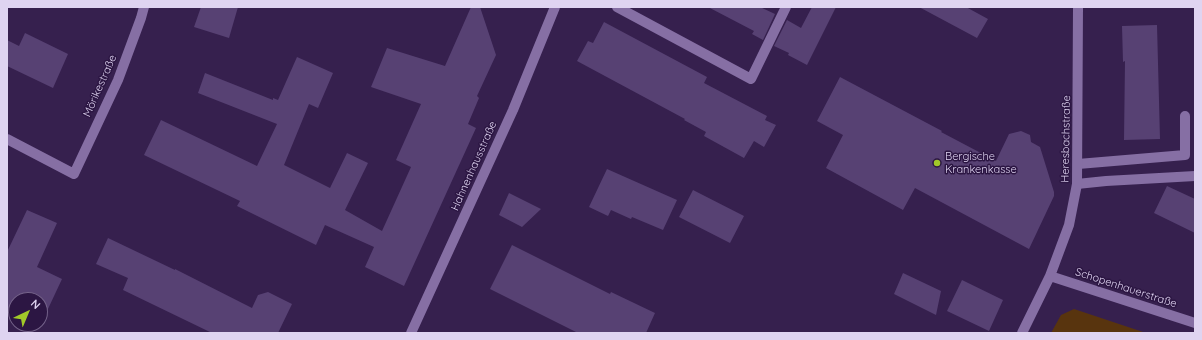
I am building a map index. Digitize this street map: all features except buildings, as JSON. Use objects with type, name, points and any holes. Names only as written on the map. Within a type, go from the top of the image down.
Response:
[{"type":"street","name":"Mörikestraße","points":[[8,144],[74,174],[118,80],[144,7]]},
{"type":"street","name":"Hahnenhausstraße","points":[[411,333],[513,110],[555,7]]},
{"type":"street","points":[[617,7],[751,79],[786,7]]},
{"type":"street","name":"Heresbachstraße","points":[[1022,333],[1050,276],[1070,225],[1077,184],[1078,164],[1078,7]]},
{"type":"street","points":[[1078,164],[1186,155],[1185,116]]},
{"type":"street","points":[[1077,184],[1195,176]]},
{"type":"street","name":"Schopenhauerstraße","points":[[1050,276],[1195,323]]},
{"type":"shaded area","points":[[1074,309],[1146,333],[1051,333],[1061,315]]},
{"type":"place","name":"Bergische Krankenkasse","points":[[937,163]]}]
